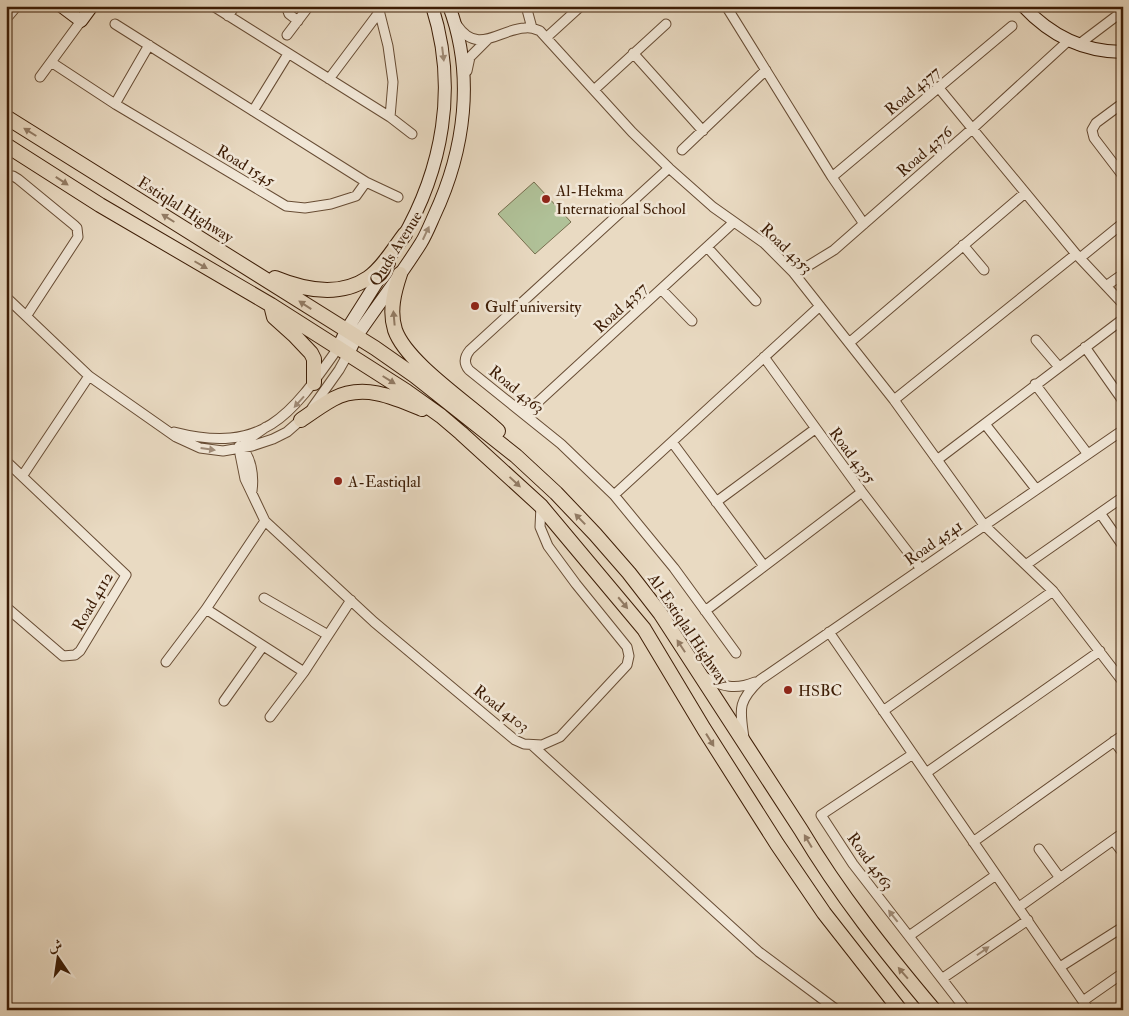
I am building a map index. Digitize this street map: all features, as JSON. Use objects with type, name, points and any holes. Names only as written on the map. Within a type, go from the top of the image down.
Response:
[{"type":"main road","points":[[61,6],[81,21],[92,6]]},
{"type":"main road","name":"Quds Avenue","points":[[343,351],[405,234],[430,181],[443,129],[445,75],[440,30],[432,6]]},
{"type":"main road","name":"Quds Avenue","points":[[351,334],[400,274],[422,242],[447,187],[461,133],[465,94],[459,39],[449,6]]},
{"type":"main road","points":[[1023,6],[1043,26],[1073,43],[1102,51],[1123,52]]},
{"type":"main road","name":"Estiqlal Highway","points":[[6,117],[351,334]]},
{"type":"main road","points":[[6,145],[124,219],[271,305],[406,391],[440,416],[541,506],[644,629],[708,737],[777,844],[824,913],[900,1010]]},
{"type":"main road","points":[[256,274],[309,289],[328,290],[350,287],[368,278],[405,234]]},
{"type":"main road","points":[[400,274],[392,302],[395,330],[404,347],[506,439],[516,456]]},
{"type":"main road","points":[[271,305],[274,317],[311,353],[314,359],[314,383]]},
{"type":"main road","name":"Al-Estiqlal Highway","points":[[351,334],[415,376],[516,456],[556,493],[629,573],[660,613],[823,866],[896,966],[934,1010]]},
{"type":"main road","points":[[301,420],[334,398],[355,392],[366,392],[396,398],[440,416]]},
{"type":"street","points":[[6,19],[17,6]]},
{"type":"street","points":[[213,6],[390,117],[412,134]]},
{"type":"street","points":[[228,16],[235,6]]},
{"type":"street","points":[[286,6],[289,14],[298,21]]},
{"type":"street","points":[[288,35],[309,6]]},
{"type":"street","points":[[454,21],[461,32],[475,40],[488,39],[524,28],[532,28],[526,6]]},
{"type":"street","points":[[547,37],[581,6]]},
{"type":"street","points":[[726,6],[832,178],[864,224]]},
{"type":"street","points":[[329,79],[379,9]]},
{"type":"street","points":[[379,9],[388,46],[393,82],[390,117]]},
{"type":"street","name":"Road 4376","points":[[793,272],[803,269],[834,250],[1073,43],[1123,11]]},
{"type":"street","points":[[40,77],[81,21]]},
{"type":"street","points":[[115,24],[366,182],[398,197]]},
{"type":"street","points":[[594,90],[666,24]]},
{"type":"street","name":"Road 4377","points":[[832,178],[1012,26]]},
{"type":"street","name":"Road 4353","points":[[532,28],[540,31],[547,37],[632,132],[669,168],[713,207],[764,243],[793,272],[894,400],[984,525],[1053,591],[1123,682]]},
{"type":"street","points":[[465,94],[468,63],[476,50],[488,39]]},
{"type":"street","points":[[115,104],[149,45]]},
{"type":"street","points":[[633,53],[702,131]]},
{"type":"street","points":[[253,111],[288,54]]},
{"type":"street","name":"Road 1545","points":[[51,62],[115,104],[286,206],[305,208],[331,204],[356,196],[366,182]]},
{"type":"street","points":[[682,150],[766,70]]},
{"type":"street","points":[[938,87],[1078,256],[1123,304]]},
{"type":"street","points":[[1123,104],[1096,123],[1092,130],[1094,138],[1123,176]]},
{"type":"street","name":"Road 4363","points":[[669,168],[467,353],[465,363],[469,370],[561,444],[614,495],[674,568],[736,652]]},
{"type":"street","points":[[7,176],[14,176],[18,179],[74,225],[78,233],[78,237],[27,315]]},
{"type":"street","points":[[849,343],[1025,193]]},
{"type":"street","name":"Road 4357","points":[[526,414],[734,222]]},
{"type":"street","points":[[894,400],[1123,223]]},
{"type":"street","points":[[963,245],[984,270]]},
{"type":"street","points":[[707,247],[756,301]]},
{"type":"street","points":[[1106,286],[1123,274]]},
{"type":"street","points":[[661,289],[692,321]]},
{"type":"street","points":[[6,296],[89,376],[176,437],[200,448],[223,451],[242,448],[273,439],[286,432],[301,420],[319,400],[343,351]]},
{"type":"street","points":[[614,495],[820,306]]},
{"type":"street","points":[[937,460],[1123,318]]},
{"type":"street","points":[[1036,340],[1059,367]]},
{"type":"street","points":[[1085,347],[1123,401]]},
{"type":"street","points":[[242,448],[246,441],[282,418],[292,409],[343,351]]},
{"type":"street","name":"Road 4355","points":[[764,357],[815,429],[921,569]]},
{"type":"street","points":[[23,476],[89,376]]},
{"type":"street","points":[[1035,384],[1087,453]]},
{"type":"street","points":[[985,424],[1036,489]]},
{"type":"street","points":[[164,429],[195,437],[227,439],[266,427]]},
{"type":"street","points":[[716,502],[815,429]]},
{"type":"street","name":"Road 4541","points":[[760,680],[1123,430]]},
{"type":"street","points":[[227,439],[242,448]]},
{"type":"street","points":[[672,442],[764,566]]},
{"type":"street","name":"Road 4103","points":[[242,448],[247,453],[254,479],[252,491],[256,506],[265,521],[374,622],[515,740],[533,746],[542,746],[560,737],[627,665],[629,656],[627,647],[548,546],[540,527],[541,506]]},
{"type":"street","name":"Road 4112","points":[[6,461],[124,571],[126,576],[80,651],[75,655],[63,656],[6,606]]},
{"type":"street","points":[[705,611],[862,492]]},
{"type":"street","points":[[1026,564],[1123,497]]},
{"type":"street","points":[[1100,513],[1123,546]]},
{"type":"street","points":[[166,662],[206,609],[265,521]]},
{"type":"street","points":[[883,711],[1053,591]]},
{"type":"street","points":[[264,598],[328,635]]},
{"type":"street","points":[[270,717],[304,672],[351,600]]},
{"type":"street","points":[[206,609],[304,672]]},
{"type":"street","points":[[829,632],[1089,1010]]},
{"type":"street","points":[[224,701],[263,646]]},
{"type":"street","points":[[926,773],[1100,650]]},
{"type":"street","points":[[700,676],[716,684],[732,688],[741,687],[760,680]]},
{"type":"street","points":[[745,744],[741,712],[744,699],[747,693],[760,680]]},
{"type":"street","points":[[973,842],[1123,734]]},
{"type":"street","points":[[1114,741],[1123,753]]},
{"type":"street","points":[[533,746],[759,952],[837,1010]]},
{"type":"street","name":"Road 4563","points":[[913,754],[821,815],[853,864],[966,1010]]},
{"type":"street","points":[[1018,907],[1123,833]]},
{"type":"street","points":[[1113,840],[1123,853]]},
{"type":"street","points":[[1039,849],[1060,878]]},
{"type":"street","points":[[909,936],[996,875]]},
{"type":"street","points":[[943,978],[1028,920]]},
{"type":"street","points":[[1060,967],[1123,927]]},
{"type":"street","points":[[1082,1001],[1123,973]]},
{"type":"green space","points":[[534,182],[571,222],[535,254],[498,214]]},
{"type":"place","name":"Al-Hekma International School","points":[[546,199]]},
{"type":"place","name":"Gulf university","points":[[475,306]]},
{"type":"place","name":"A-Eastiqlal","points":[[338,481]]},
{"type":"place","name":"HSBC","points":[[788,690]]}]
